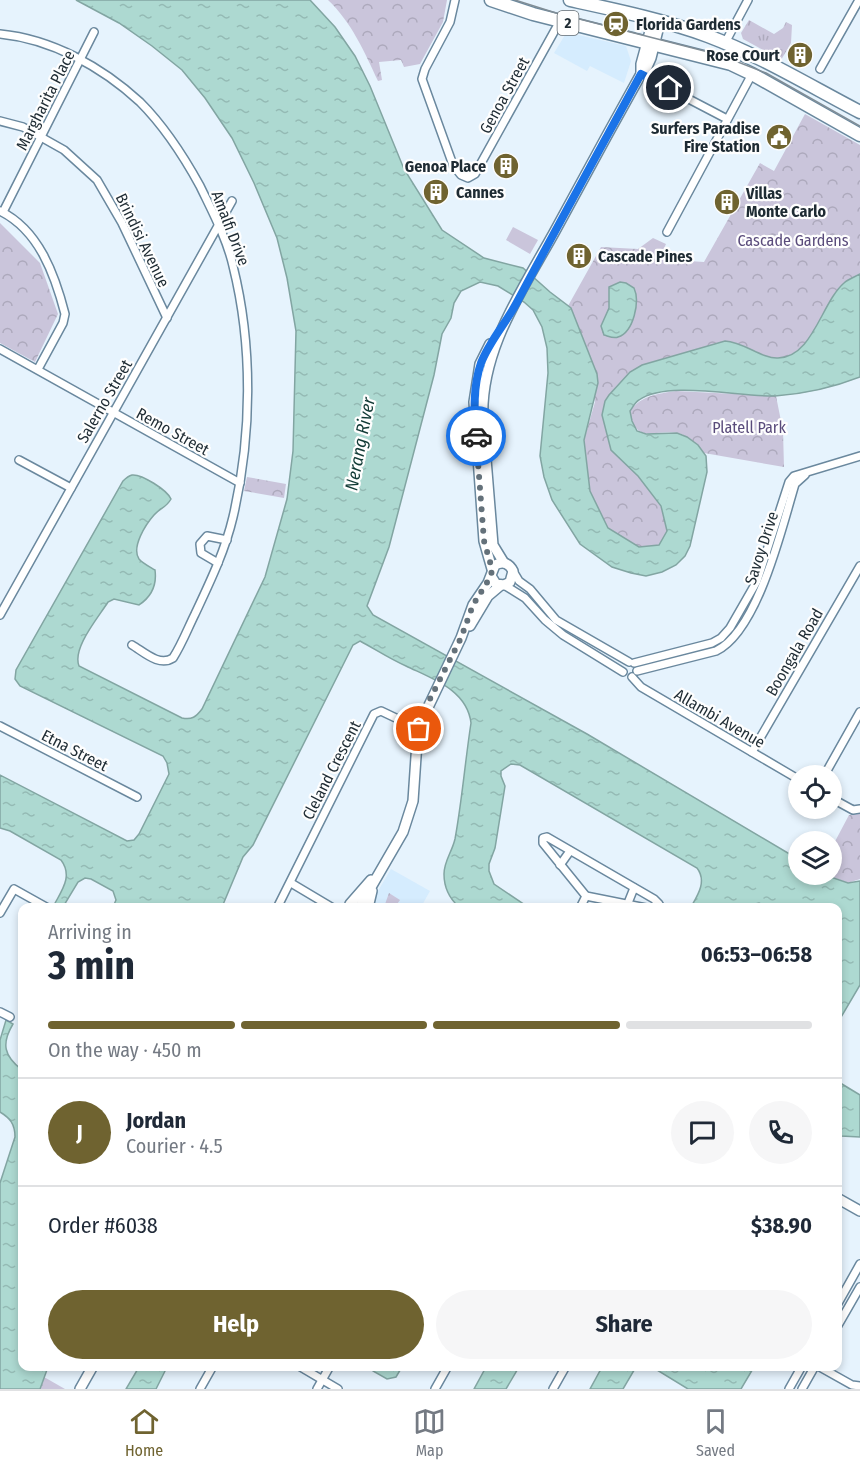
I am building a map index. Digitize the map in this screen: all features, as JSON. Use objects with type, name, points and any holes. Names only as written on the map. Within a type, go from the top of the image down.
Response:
[{"type":"highway","name":"2","points":[[491,0],[560,21],[719,60],[752,74],[860,135]]},
{"type":"highway","name":"2","points":[[570,0],[657,21],[725,43],[860,112]]},
{"type":"street","name":"Genoa Street","points":[[455,0],[450,22],[422,79],[453,165],[461,175],[468,178],[475,174],[560,21]]},
{"type":"street","points":[[725,43],[748,0]]},
{"type":"street","points":[[820,69],[859,0]]},
{"type":"street","points":[[635,674],[632,663],[556,620],[530,589],[519,581],[493,545],[487,528],[474,402],[480,364],[489,345],[515,305],[641,74],[647,67],[650,44],[657,21]]},
{"type":"street","name":"Margharita Place","points":[[1,212],[94,32]]},
{"type":"street","name":"Amalfi Drive","points":[[0,34],[14,35],[48,44],[80,60],[121,85],[154,116],[177,145],[198,184],[233,264],[246,333],[246,433],[240,483],[227,540],[173,658],[169,661],[160,661],[132,645]]},
{"type":"street","points":[[641,74],[727,119]]},
{"type":"street","points":[[667,232],[752,74]]},
{"type":"street","name":"Brindisi Avenue","points":[[0,121],[23,127],[64,150],[97,180],[123,223],[167,318]]},
{"type":"street","name":"Salerno Street","points":[[0,615],[232,201]]},
{"type":"street","points":[[1,212],[17,221],[31,234],[42,251],[66,314],[38,369]]},
{"type":"street","name":"Remo Street","points":[[0,349],[240,483]]},
{"type":"street","name":"Savoy Drive","points":[[632,663],[653,662],[721,638],[730,628],[757,581],[789,482],[794,476],[860,456]]},
{"type":"street","points":[[20,460],[71,488]]},
{"type":"street","points":[[487,528],[484,541],[493,581],[525,598],[544,620],[562,635],[623,672],[624,665],[632,663]]},
{"type":"street","points":[[218,563],[202,554],[200,546],[207,536],[227,540]]},
{"type":"street","points":[[461,638],[473,605],[495,565],[504,563]]},
{"type":"street","name":"Boongala Road","points":[[752,752],[860,566]]},
{"type":"street","points":[[357,903],[403,832],[411,810],[419,729],[430,699],[461,638],[488,596],[512,578],[513,571]]},
{"type":"street","name":"Savoy Drive","points":[[635,674],[653,662]]},
{"type":"street","name":"Allambi Avenue","points":[[623,672],[627,677],[635,674],[641,687],[788,773]]},
{"type":"street","points":[[408,723],[416,720],[425,710]]},
{"type":"street","name":"Cleland Crescent","points":[[280,903],[374,714],[381,711],[419,729]]},
{"type":"street","points":[[830,765],[860,712]]},
{"type":"street","name":"Etna Street","points":[[0,726],[137,797]]},
{"type":"street","points":[[842,804],[853,810],[860,809]]},
{"type":"street","points":[[634,888],[628,903],[586,896],[543,843],[543,838],[547,837],[570,850],[657,901],[657,903]]},
{"type":"street","points":[[560,865],[570,850]]},
{"type":"street","points":[[370,903],[373,886],[382,867]]},
{"type":"street","points":[[291,883],[325,903]]},
{"type":"street","points":[[358,903],[373,886]]},
{"type":"street","points":[[0,913],[14,889],[39,903]]},
{"type":"street","points":[[582,903],[586,896]]},
{"type":"street","points":[[0,1012],[9,1017]]},
{"type":"street","points":[[842,1200],[858,1207]]},
{"type":"street","points":[[842,1296],[860,1264]]},
{"type":"street","points":[[842,1319],[860,1287]]},
{"type":"street","points":[[80,1389],[90,1371]]},
{"type":"street","points":[[200,1389],[210,1371]]},
{"type":"street","points":[[307,1371],[338,1389]]},
{"type":"street","points":[[317,1389],[327,1371]]},
{"type":"street","points":[[435,1389],[445,1371]]},
{"type":"street","points":[[553,1389],[563,1371]]},
{"type":"street","points":[[789,1389],[799,1371]]},
{"type":"street","points":[[802,1389],[814,1371]]},
{"type":"street","points":[[826,1371],[852,1385],[860,1386]]},
{"type":"shaded area","points":[[570,33],[626,46],[631,61],[624,83],[590,66],[587,71],[554,53],[565,35]]},
{"type":"shaded area","points":[[391,869],[430,891],[423,903],[374,903],[375,896]]},
{"type":"green space","points":[[328,0],[447,0],[443,22],[420,64],[404,67],[401,60],[379,62],[382,80],[378,81],[351,28]]},
{"type":"green space","points":[[749,20],[774,34],[783,28],[786,22],[792,25],[791,43],[781,60],[743,39],[741,33]]},
{"type":"green space","name":"Cascade Gardens","points":[[805,114],[860,145],[860,274],[844,283],[808,339],[799,349],[789,355],[772,358],[739,344],[725,341],[642,365],[612,391],[605,401],[611,449],[638,476],[661,507],[667,531],[659,545],[639,547],[608,528],[590,491],[584,440],[595,402],[568,306],[601,247],[638,249],[653,238],[666,244],[659,259],[704,262],[760,163],[774,171]]},
{"type":"green space","points":[[0,223],[40,263],[58,314],[35,362],[0,343]]},
{"type":"green space","points":[[513,227],[538,240],[530,254],[506,240]]},
{"type":"green space","name":"Platell Park","points":[[676,391],[776,396],[783,431],[784,467],[704,453],[699,446],[682,434],[647,433],[636,428],[630,411],[635,406],[650,396]]},
{"type":"green space","points":[[247,477],[286,484],[284,498],[244,491]]},
{"type":"green space","points":[[860,814],[860,879],[848,883],[842,881],[841,831],[849,815]]},
{"type":"green space","points":[[389,893],[400,900],[398,903],[385,903]]},
{"type":"green space","points":[[44,1377],[65,1389],[40,1389]]},
{"type":"water","name":"Nerang River","points":[[76,0],[310,0],[335,27],[355,56],[370,86],[404,169],[442,230],[484,258],[523,268],[571,308],[597,374],[598,383],[584,440],[590,491],[608,528],[639,547],[659,545],[667,531],[661,506],[638,476],[611,450],[602,415],[609,395],[630,372],[642,365],[725,341],[739,344],[772,358],[790,355],[800,349],[808,339],[836,292],[846,282],[860,274],[860,377],[818,390],[775,396],[685,390],[667,391],[651,394],[634,405],[630,411],[637,431],[646,434],[677,433],[698,445],[706,456],[707,472],[690,546],[685,556],[676,565],[646,576],[612,567],[580,544],[552,500],[540,456],[548,373],[547,348],[542,327],[533,310],[498,286],[480,282],[461,291],[442,334],[434,375],[389,547],[367,606],[373,615],[587,734],[788,853],[788,885],[842,885],[842,881],[848,883],[860,881],[860,985],[842,1016],[842,903],[693,903],[701,883],[697,868],[520,765],[511,764],[501,771],[505,786],[489,871],[494,884],[522,903],[456,903],[448,892],[444,874],[455,839],[460,810],[471,723],[468,712],[463,702],[447,687],[360,641],[353,645],[253,845],[243,857],[224,903],[115,903],[113,891],[85,878],[78,882],[65,903],[55,903],[66,877],[61,860],[10,831],[0,828],[0,775],[127,841],[134,840],[169,774],[163,756],[20,686],[15,679],[16,670],[123,481],[129,476],[136,475],[160,487],[171,499],[147,524],[138,542],[139,559],[155,570],[154,586],[147,598],[139,605],[114,599],[108,602],[82,642],[78,659],[79,666],[188,719],[196,716],[202,709],[265,577],[287,499],[293,451],[296,331],[277,238],[232,138],[205,98],[182,70],[119,23]]},
{"type":"water","points":[[620,282],[634,288],[636,308],[628,329],[624,334],[613,338],[604,335],[601,326],[609,308],[609,287]]},
{"type":"water","points":[[6,1020],[13,1024],[7,1038],[6,1049],[11,1060],[18,1067],[18,1371],[47,1371],[40,1389],[0,1389],[0,1183],[15,1137],[11,1122],[0,1112],[0,1040]]},
{"type":"water","points":[[842,1084],[860,1095],[860,1137],[842,1136]]},
{"type":"water","points":[[137,1371],[165,1371],[156,1389],[126,1389]]},
{"type":"water","points":[[373,1371],[400,1371],[396,1377],[387,1379]]},
{"type":"water","points":[[484,1371],[517,1371],[506,1389],[474,1389]]},
{"type":"water","points":[[600,1371],[634,1371],[623,1389],[590,1389]]},
{"type":"water","points":[[659,1371],[752,1371],[741,1389],[688,1389]]},
{"type":"tram line","points":[[515,0],[556,13],[720,55],[766,73],[860,126]]},
{"type":"way so far","points":[[419,729],[430,699],[461,638],[473,605],[491,576],[492,569],[484,541],[476,436]]},
{"type":"place","name":"Florida Gardens","points":[[616,24]]},
{"type":"place","name":"Rose COurt","points":[[800,55]]},
{"type":"place","name":"Surfers Paradise Fire Station","points":[[779,137]]},
{"type":"place","name":"Genoa Place","points":[[506,166]]},
{"type":"place","name":"Cannes","points":[[436,192]]},
{"type":"place","name":"Villas Monte Carlo","points":[[727,202]]},
{"type":"place","name":"Cascade Pines","points":[[579,256]]},
{"type":"route","points":[[476,436],[474,402],[480,364],[489,345],[515,305],[641,74],[669,88]]}]
